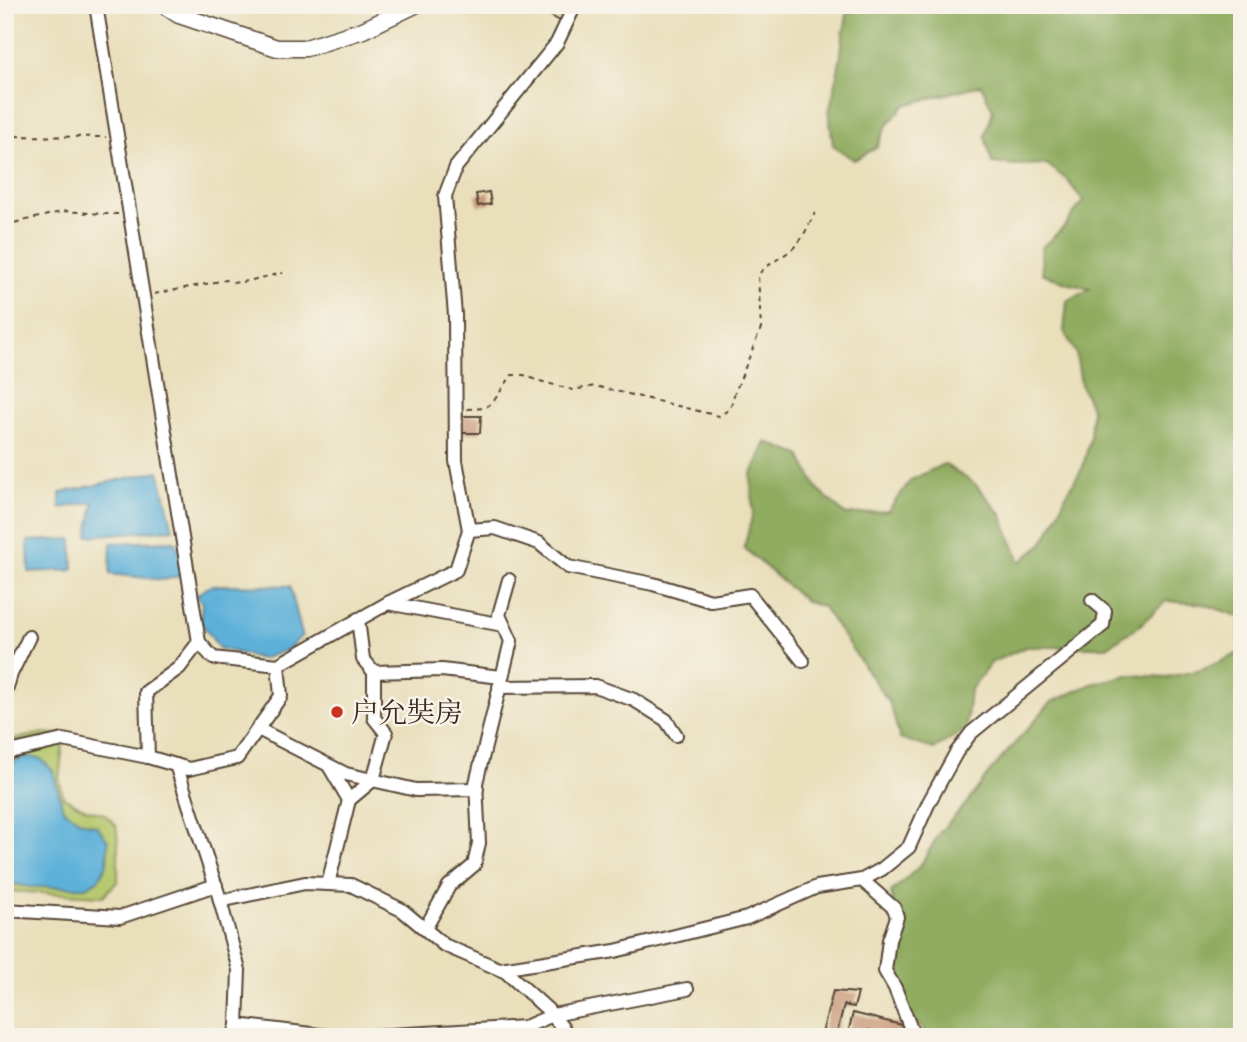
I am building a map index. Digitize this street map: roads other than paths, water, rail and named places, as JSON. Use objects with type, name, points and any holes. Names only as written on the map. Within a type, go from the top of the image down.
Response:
[{"type":"street","points":[[96,5],[199,642],[213,658],[278,665],[388,603],[456,570],[469,530],[456,461],[455,315],[445,196],[456,167],[557,43],[575,5]]},
{"type":"street","points":[[164,5],[179,15],[277,48],[306,48],[363,30],[415,5]]},
{"type":"street","points":[[469,530],[495,528],[539,542],[568,567],[653,584],[710,601],[750,595],[803,661]]},
{"type":"street","points":[[425,929],[449,886],[474,865],[479,843],[476,783],[511,641],[499,615],[509,580]]},
{"type":"street","points":[[500,969],[615,951],[747,918],[817,887],[862,880],[882,869],[909,847],[929,802],[956,753],[971,733],[1103,625],[1105,611],[1092,600]]},
{"type":"street","points":[[388,603],[503,625]]},
{"type":"street","points":[[328,884],[349,800],[373,780],[386,733],[374,718],[374,672],[363,659],[358,620]]},
{"type":"street","points":[[5,695],[11,674],[29,638]]},
{"type":"street","points":[[148,757],[146,692],[179,668],[199,642]]},
{"type":"street","points":[[5,738],[6,753],[63,740],[148,757],[189,769],[237,758],[281,696],[278,665]]},
{"type":"street","points":[[374,672],[442,670],[500,682],[595,686],[634,700],[666,720],[676,735]]},
{"type":"street","points":[[258,729],[346,774],[416,790],[477,789]]},
{"type":"street","points":[[176,765],[216,885],[239,970],[235,1031],[336,1037]]},
{"type":"street","points":[[329,765],[349,800]]},
{"type":"street","points":[[862,880],[894,908],[897,918],[889,940],[885,971],[895,988],[914,1037]]},
{"type":"street","points":[[220,901],[305,883],[351,885],[402,910],[444,944],[506,972],[552,1015],[570,1037]]},
{"type":"street","points":[[5,911],[120,917],[216,885]]},
{"type":"street","points":[[357,1037],[525,1027],[552,1015],[687,989]]},
{"type":"water","points":[[159,471],[173,529],[88,536],[94,502],[60,508],[60,493]]},
{"type":"water","points":[[72,539],[73,570],[29,572],[28,541]]},
{"type":"water","points":[[175,541],[187,574],[164,580],[110,574],[111,543]]},
{"type":"water","points":[[212,585],[290,586],[302,635],[289,649],[262,659],[219,648],[200,621],[202,603],[196,595]]},
{"type":"water","points":[[25,756],[41,759],[53,771],[63,809],[80,821],[97,826],[108,841],[107,864],[99,879],[86,887],[31,887],[12,884],[5,879],[5,797],[10,780],[5,773],[5,767]]},
{"type":"place","name":"户允奘房","points":[[337,712]]}]
